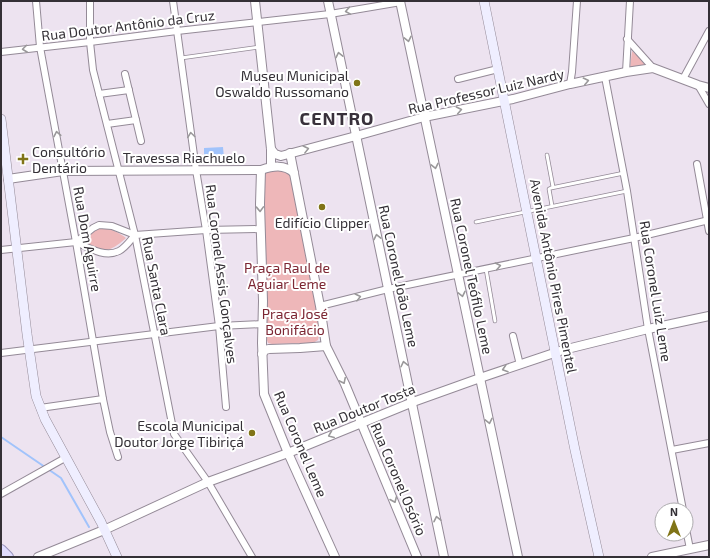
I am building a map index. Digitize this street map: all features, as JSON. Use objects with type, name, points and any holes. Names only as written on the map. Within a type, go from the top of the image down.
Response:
[{"type":"main road","name":"Avenida Antônio Pires Pimentel","points":[[484,1],[599,557]]},
{"type":"main road","points":[[1,119],[4,180],[17,248],[36,396],[40,408],[65,458],[117,557]]},
{"type":"main road","points":[[1,550],[8,557]]},
{"type":"street","name":"Rua Dom Aguirre","points":[[36,1],[40,47],[64,170],[103,399],[110,432],[118,457]]},
{"type":"street","name":"Rua Santa Clara","points":[[90,1],[90,42],[93,70],[135,235],[174,434],[208,482],[252,557]]},
{"type":"street","name":"Rua Coronel Assis Gonçalves","points":[[173,1],[219,326],[226,407]]},
{"type":"street","points":[[255,1],[271,149],[271,166],[284,167],[294,173]]},
{"type":"street","name":"Rua Coronel João Leme","points":[[328,1],[413,402],[444,557]]},
{"type":"street","name":"Rua Doutor Antônio da Cruz","points":[[1,52],[330,14],[401,1]]},
{"type":"street","name":"Rua Coronel Teófilo Leme","points":[[401,1],[424,117],[518,557]]},
{"type":"street","points":[[570,84],[577,1]]},
{"type":"street","points":[[626,72],[630,1]]},
{"type":"street","points":[[683,79],[709,31]]},
{"type":"street","points":[[627,39],[653,68]]},
{"type":"street","name":"Rua Professor Luiz Nardy","points":[[271,149],[278,156],[424,117],[505,101],[570,84],[626,72],[653,68],[709,88]]},
{"type":"street","points":[[458,79],[498,69]]},
{"type":"street","points":[[125,74],[141,141]]},
{"type":"street","name":"Rua Coronel Luiz Leme","points":[[606,77],[624,173],[648,329],[682,502]]},
{"type":"street","points":[[698,85],[709,104]]},
{"type":"street","points":[[99,94],[129,90]]},
{"type":"street","points":[[107,124],[136,120]]},
{"type":"street","points":[[262,354],[265,350],[270,349],[326,346],[320,306],[290,153]]},
{"type":"street","points":[[697,164],[709,231]]},
{"type":"street","name":"Travessa Riachuelo","points":[[4,180],[64,170],[261,170],[271,166]]},
{"type":"street","name":"Rua Coronel Leme","points":[[261,170],[262,354],[265,398],[335,557]]},
{"type":"street","points":[[320,306],[388,289],[634,238],[708,221]]},
{"type":"street","points":[[76,242],[99,225],[112,226],[135,235],[206,230],[261,229]]},
{"type":"street","points":[[1,250],[76,242],[99,252],[110,253],[118,252],[135,235]]},
{"type":"street","name":"Rua Doutor Tosta","points":[[39,557],[104,530],[208,482],[288,453],[413,402],[556,352],[648,329],[709,316]]},
{"type":"street","points":[[1,353],[154,333],[219,326],[263,324]]},
{"type":"street","points":[[513,336],[520,364]]},
{"type":"street","points":[[262,343],[270,349]]},
{"type":"street","name":"Rua Coronel Osório","points":[[326,346],[345,384],[418,557]]},
{"type":"street","points":[[40,408],[103,399]]},
{"type":"street","points":[[672,450],[709,443]]},
{"type":"street","points":[[1,494],[65,458]]},
{"type":"street","points":[[689,542],[690,549]]},
{"type":"street","points":[[652,557],[709,545]]},
{"type":"lane","points":[[181,58],[260,47]]},
{"type":"lane","points":[[546,155],[553,187]]},
{"type":"lane","points":[[552,206],[549,189],[553,187],[624,173]]},
{"type":"lane","points":[[476,222],[627,191]]},
{"type":"lane","points":[[486,269],[495,321]]},
{"type":"green space","points":[[632,51],[649,66],[630,68]]},
{"type":"green space","name":"Praça Raul de Aguiar Leme","points":[[284,170],[291,175],[318,316],[320,332],[318,340],[313,343],[272,344],[268,343],[267,340],[264,175],[267,171]]},
{"type":"green space","points":[[101,228],[114,231],[126,238],[114,247],[105,250],[100,250],[82,242],[93,230]]},
{"type":"water","points":[[223,147],[224,158],[204,159],[204,148]]},
{"type":"waterway","points":[[1,437],[61,478],[89,527]]},
{"type":"place","name":"Museu Municipal Oswaldo Russomano","points":[[357,83]]},
{"type":"place","name":"Consultório Dentário","points":[[23,159]]},
{"type":"place","name":"Edifício Clipper","points":[[322,207]]},
{"type":"place","name":"Escola Municipal Doutor Jorge Tibiriçá","points":[[252,433]]},
{"type":"district","name":"CENTRO","points":[[337,118]]},
{"type":"park label","name":"Praça José Bonifácio","points":[[295,322]]}]
